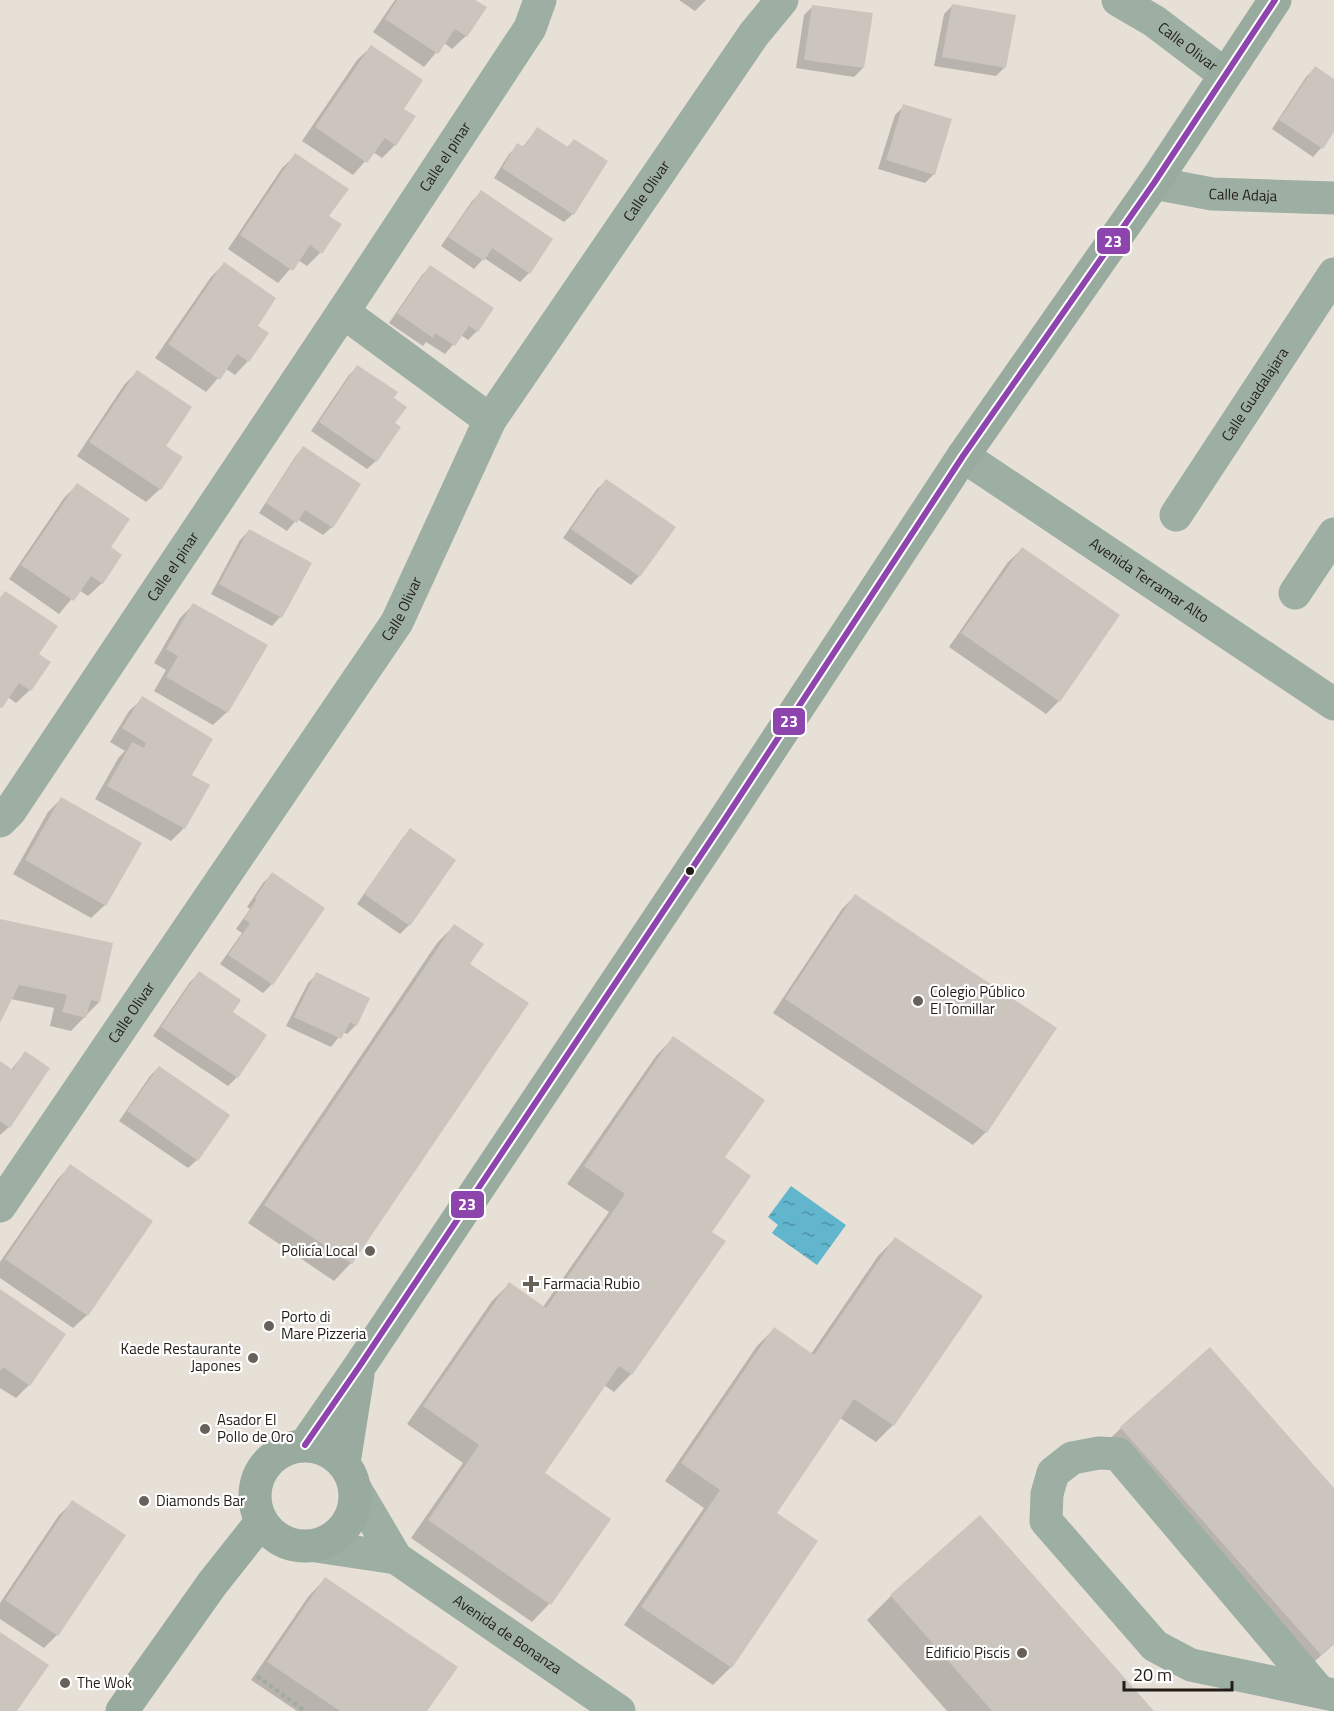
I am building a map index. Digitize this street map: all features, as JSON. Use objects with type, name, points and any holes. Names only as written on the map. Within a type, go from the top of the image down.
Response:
[{"type":"main road","points":[[305,1445],[723,822],[963,456],[1154,183],[1275,0]]},
{"type":"main road","points":[[212,1584],[302,1545],[332,1539],[348,1523],[355,1507],[350,1476],[359,1367]]},
{"type":"main road","points":[[302,1545],[273,1535],[261,1522],[255,1505],[255,1487],[261,1471],[273,1457],[288,1448],[305,1445],[330,1452],[350,1476]]},
{"type":"main road","points":[[122,1711],[212,1584],[261,1522]]},
{"type":"street","name":"Calle el pinar","points":[[0,821],[10,811],[530,28],[540,0]]},
{"type":"street","name":"Calle Olivar","points":[[0,1206],[397,622],[490,420],[754,34],[782,0]]},
{"type":"street","name":"Calle Olivar","points":[[1118,0],[1154,21],[1224,74]]},
{"type":"street","name":"Calle Adaja","points":[[1154,183],[1212,194],[1334,198]]},
{"type":"street","name":"Calle Guadalajara","points":[[1176,516],[1334,274]]},
{"type":"street","points":[[343,312],[490,420]]},
{"type":"street","name":"Avenida Terramar Alto","points":[[963,456],[1334,704]]},
{"type":"street","points":[[1295,593],[1334,534]]},
{"type":"street","points":[[1099,1452],[1118,1454],[1326,1692],[1191,1665],[1155,1646],[1046,1521],[1047,1494],[1053,1473],[1072,1458],[1099,1452]]},
{"type":"street","name":"Avenida de Bonanza","points":[[350,1476],[396,1558],[619,1711]]},
{"type":"street","name":"Avenida de Bonanza","points":[[302,1545],[396,1558]]},
{"type":"path","points":[[257,1676],[305,1711]]},
{"type":"water","points":[[791,1186],[846,1225],[817,1265],[772,1233],[778,1225],[768,1217]]},
{"type":"building","points":[[397,0],[475,0],[487,7],[467,37],[455,29],[438,54],[385,19]]},
{"type":"building","points":[[952,4],[1016,15],[1006,68],[942,57]]},
{"type":"building","points":[[812,5],[873,13],[864,68],[804,60]]},
{"type":"building","points":[[371,45],[423,80],[404,109],[416,116],[396,146],[385,138],[367,163],[315,127]]},
{"type":"building","points":[[1315,66],[1334,79],[1334,132],[1323,149],[1279,120]]},
{"type":"building","points":[[903,104],[952,119],[935,175],[886,160]]},
{"type":"building","points":[[537,127],[568,147],[574,139],[608,161],[574,215],[502,168],[517,143],[524,147]]},
{"type":"building","points":[[295,153],[349,189],[329,216],[342,224],[322,254],[310,245],[293,271],[240,235]]},
{"type":"building","points":[[481,190],[553,239],[530,274],[492,248],[484,261],[448,237]]},
{"type":"building","points":[[224,262],[276,298],[258,326],[269,333],[249,362],[237,354],[220,380],[168,344]]},
{"type":"building","points":[[430,265],[494,308],[478,332],[469,326],[455,346],[435,333],[433,338],[397,313]]},
{"type":"building","points":[[357,365],[398,392],[394,398],[407,407],[395,423],[401,427],[377,462],[319,422]]},
{"type":"building","points":[[137,370],[192,407],[166,446],[183,457],[161,490],[89,442]]},
{"type":"building","points":[[303,446],[361,484],[333,528],[305,510],[297,523],[266,503]]},
{"type":"building","points":[[606,479],[676,527],[640,577],[571,529]]},
{"type":"building","points":[[77,483],[130,519],[111,547],[122,555],[103,584],[91,576],[74,601],[21,565]]},
{"type":"building","points":[[249,529],[312,563],[282,618],[219,584]]},
{"type":"building","points":[[1022,547],[1120,615],[1060,702],[961,633]]},
{"type":"building","points":[[5,591],[58,626],[39,654],[51,662],[31,691],[19,683],[2,708],[0,707],[0,598]]},
{"type":"building","points":[[193,603],[268,645],[228,713],[166,677],[178,656],[166,649]]},
{"type":"building","points":[[142,696],[213,739],[192,775],[210,785],[185,829],[107,786],[132,742],[144,748],[146,743],[122,728]]},
{"type":"building","points":[[61,797],[142,843],[106,906],[25,860]]},
{"type":"building","points":[[410,828],[456,860],[410,926],[364,894]]},
{"type":"building","points":[[272,872],[325,908],[273,985],[228,955],[250,923],[244,919]]},
{"type":"building","points":[[855,894],[1057,1028],[987,1133],[785,999]]},
{"type":"building","points":[[0,919],[113,943],[100,1002],[91,1000],[86,1018],[62,1012],[67,995],[19,985],[0,1023]]},
{"type":"building","points":[[454,924],[484,944],[470,964],[529,1003],[352,1264],[264,1205]]},
{"type":"building","points":[[199,971],[241,1000],[233,1012],[267,1035],[238,1078],[161,1027]]},
{"type":"building","points":[[316,972],[370,998],[357,1026],[350,1022],[341,1039],[294,1017]]},
{"type":"building","points":[[673,1036],[765,1100],[725,1157],[751,1176],[712,1232],[726,1241],[632,1375],[619,1366],[545,1473],[611,1519],[551,1605],[428,1520],[479,1445],[423,1406],[509,1282],[546,1308],[625,1194],[584,1166]]},
{"type":"building","points":[[25,1051],[50,1068],[10,1128],[0,1121],[0,1061],[13,1070]]},
{"type":"building","points":[[159,1066],[230,1115],[198,1161],[127,1111]]},
{"type":"building","points":[[70,1164],[153,1221],[88,1316],[5,1259]]},
{"type":"building","points":[[895,1237],[983,1296],[894,1426],[854,1399],[777,1513],[818,1541],[732,1668],[641,1607],[720,1490],[681,1463],[774,1327],[814,1355]]},
{"type":"building","points":[[0,1289],[66,1334],[30,1386],[3,1367],[0,1371]]},
{"type":"building","points":[[1210,1347],[1334,1488],[1334,1643],[1321,1655],[1120,1427]]},
{"type":"building","points":[[72,1500],[126,1535],[58,1636],[5,1600]]},
{"type":"building","name":"Edificio Piscis","points":[[980,1515],[1154,1711],[992,1711],[890,1595]]},
{"type":"building","points":[[325,1577],[458,1667],[427,1711],[340,1711],[267,1662]]},
{"type":"building","points":[[0,1632],[49,1665],[17,1711],[0,1711]]},
{"type":"transit line","name":"23","points":[[305,1445],[723,822],[963,456],[1154,183],[1275,0]]},
{"type":"place","name":"Colegio Público El Tomillar","points":[[918,1001]]},
{"type":"place","name":"Policía Local","points":[[370,1251]]},
{"type":"place","name":"Farmacia Rubio","points":[[531,1284]]},
{"type":"place","name":"Porto di Mare Pizzeria","points":[[269,1326]]},
{"type":"place","name":"Kaede Restaurante Japones","points":[[253,1358]]},
{"type":"place","name":"Asador El Pollo de Oro","points":[[205,1429]]},
{"type":"place","name":"Diamonds Bar","points":[[144,1501]]},
{"type":"place","name":"Edificio Piscis","points":[[1022,1653]]},
{"type":"place","name":"The Wok","points":[[65,1683]]}]
